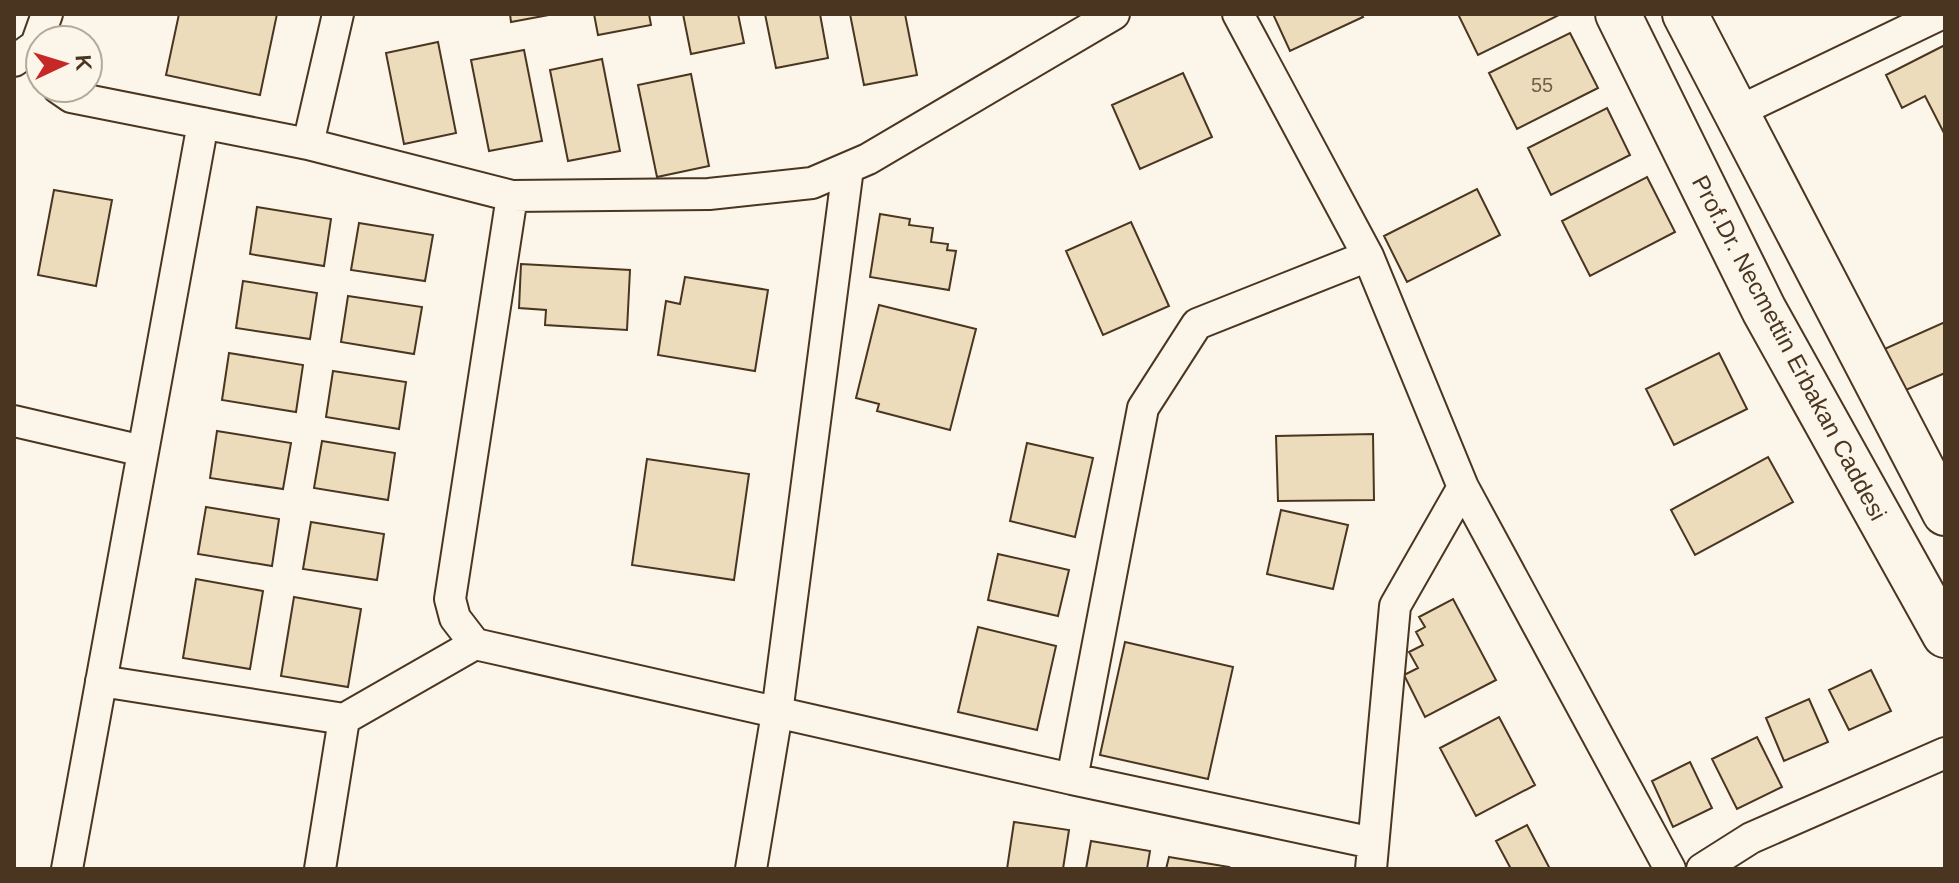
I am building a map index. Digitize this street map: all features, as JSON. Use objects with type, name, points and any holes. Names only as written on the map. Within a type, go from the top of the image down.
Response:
[{"type":"main road","name":"Prof.Dr. Necmettin Erbakan Caddesi","points":[[1618,14],[1764,310],[1945,635]]},
{"type":"main road","points":[[1685,14],[1945,513]]},
{"type":"street","points":[[308,144],[338,14]]},
{"type":"street","points":[[104,104],[308,144],[512,196],[709,194],[812,183],[848,168],[1114,14]]},
{"type":"street","points":[[1238,14],[1368,256],[1463,487],[1670,869]]},
{"type":"street","points":[[1737,112],[1941,14]]},
{"type":"street","points":[[67,869],[203,123]]},
{"type":"street","points":[[751,869],[777,713],[848,168]]},
{"type":"street","points":[[512,196],[450,599],[455,618],[475,644],[1072,779],[1372,856],[1395,606],[1463,487]]},
{"type":"street","points":[[1072,779],[1143,408],[1197,324],[1368,256]]},
{"type":"street","points":[[14,421],[143,451]]},
{"type":"street","points":[[101,681],[344,719],[475,644]]},
{"type":"street","points":[[320,869],[344,719]]},
{"type":"street","points":[[1702,869],[1751,838],[1945,753]]},
{"type":"building","points":[[179,14],[277,14],[260,95],[166,75]]},
{"type":"building","points":[[510,14],[554,14],[511,22]]},
{"type":"building","points":[[594,14],[649,14],[651,25],[598,35]]},
{"type":"building","points":[[683,14],[738,14],[744,43],[691,54]]},
{"type":"building","points":[[765,14],[820,14],[828,58],[776,68]]},
{"type":"building","points":[[850,14],[905,14],[917,75],[864,85]]},
{"type":"building","points":[[1273,14],[1361,14],[1363,17],[1290,51]]},
{"type":"building","points":[[1458,14],[1558,14],[1559,15],[1478,55]]},
{"type":"building","points":[[1570,33],[1598,88],[1517,129],[1489,73]]},
{"type":"building","points":[[438,42],[456,133],[404,144],[386,53]]},
{"type":"building","points":[[1945,45],[1945,135],[1925,96],[1902,108],[1886,75]]},
{"type":"building","points":[[524,50],[542,141],[489,151],[471,60]]},
{"type":"building","points":[[602,59],[620,151],[568,161],[550,70]]},
{"type":"building","points":[[1183,73],[1212,137],[1140,169],[1112,105]]},
{"type":"building","points":[[691,74],[709,166],[657,177],[638,85]]},
{"type":"building","points":[[1607,108],[1630,155],[1551,195],[1528,148]]},
{"type":"building","points":[[1647,177],[1675,232],[1590,276],[1562,221]]},
{"type":"building","points":[[1477,189],[1500,235],[1407,282],[1384,236]]},
{"type":"building","points":[[54,190],[112,200],[96,286],[38,275]]},
{"type":"building","points":[[257,207],[331,219],[324,266],[250,254]]},
{"type":"building","points":[[880,214],[910,219],[909,225],[933,228],[931,242],[948,244],[947,250],[956,251],[949,290],[870,277]]},
{"type":"building","points":[[1131,222],[1169,306],[1103,335],[1066,251]]},
{"type":"building","points":[[359,223],[433,235],[425,281],[351,270]]},
{"type":"building","points":[[521,264],[630,270],[627,330],[545,325],[546,310],[519,308]]},
{"type":"building","points":[[685,277],[768,290],[755,371],[658,355],[666,301],[680,304]]},
{"type":"building","points":[[243,281],[317,293],[310,339],[236,328]]},
{"type":"building","points":[[348,296],[422,307],[414,354],[341,342]]},
{"type":"building","points":[[879,305],[976,329],[950,430],[877,411],[879,404],[856,398]]},
{"type":"building","points":[[1945,322],[1945,373],[1899,393],[1880,351]]},
{"type":"building","points":[[229,353],[303,365],[296,412],[222,400]]},
{"type":"building","points":[[1719,353],[1747,409],[1674,445],[1646,389]]},
{"type":"building","points":[[333,371],[406,382],[399,429],[326,417]]},
{"type":"building","points":[[217,431],[291,443],[283,489],[210,478]]},
{"type":"building","points":[[1373,434],[1374,500],[1278,501],[1276,436]]},
{"type":"building","points":[[322,441],[395,453],[388,500],[314,488]]},
{"type":"building","points":[[1027,443],[1093,458],[1075,537],[1010,521]]},
{"type":"building","points":[[1768,457],[1793,502],[1695,555],[1671,510]]},
{"type":"building","points":[[647,459],[749,474],[734,580],[632,565]]},
{"type":"building","points":[[206,507],[279,519],[272,566],[198,554]]},
{"type":"building","points":[[1281,510],[1348,525],[1333,589],[1267,574]]},
{"type":"building","points":[[311,522],[384,534],[377,580],[303,569]]},
{"type":"building","points":[[998,554],[1069,570],[1058,616],[988,600]]},
{"type":"building","points":[[196,579],[263,591],[250,669],[183,658]]},
{"type":"building","points":[[294,597],[361,609],[348,687],[281,676]]},
{"type":"building","points":[[1453,599],[1496,680],[1425,717],[1404,675],[1418,668],[1409,652],[1423,645],[1416,632],[1425,627],[1419,617]]},
{"type":"building","points":[[978,627],[1056,646],[1037,730],[958,712]]},
{"type":"building","points":[[1125,642],[1233,667],[1208,779],[1100,755]]},
{"type":"building","points":[[1871,670],[1891,711],[1849,730],[1829,690]]},
{"type":"building","points":[[1809,699],[1828,742],[1784,761],[1766,718]]},
{"type":"building","points":[[1499,717],[1535,785],[1476,816],[1440,748]]},
{"type":"building","points":[[1757,737],[1782,787],[1737,809],[1712,759]]},
{"type":"building","points":[[1690,762],[1712,808],[1673,827],[1652,781]]},
{"type":"building","points":[[1014,822],[1069,830],[1063,869],[1007,869]]},
{"type":"building","points":[[1527,825],[1550,869],[1511,869],[1496,841]]},
{"type":"building","points":[[1091,841],[1150,851],[1147,869],[1086,869]]},
{"type":"building","points":[[1169,857],[1229,867],[1166,869]]}]
